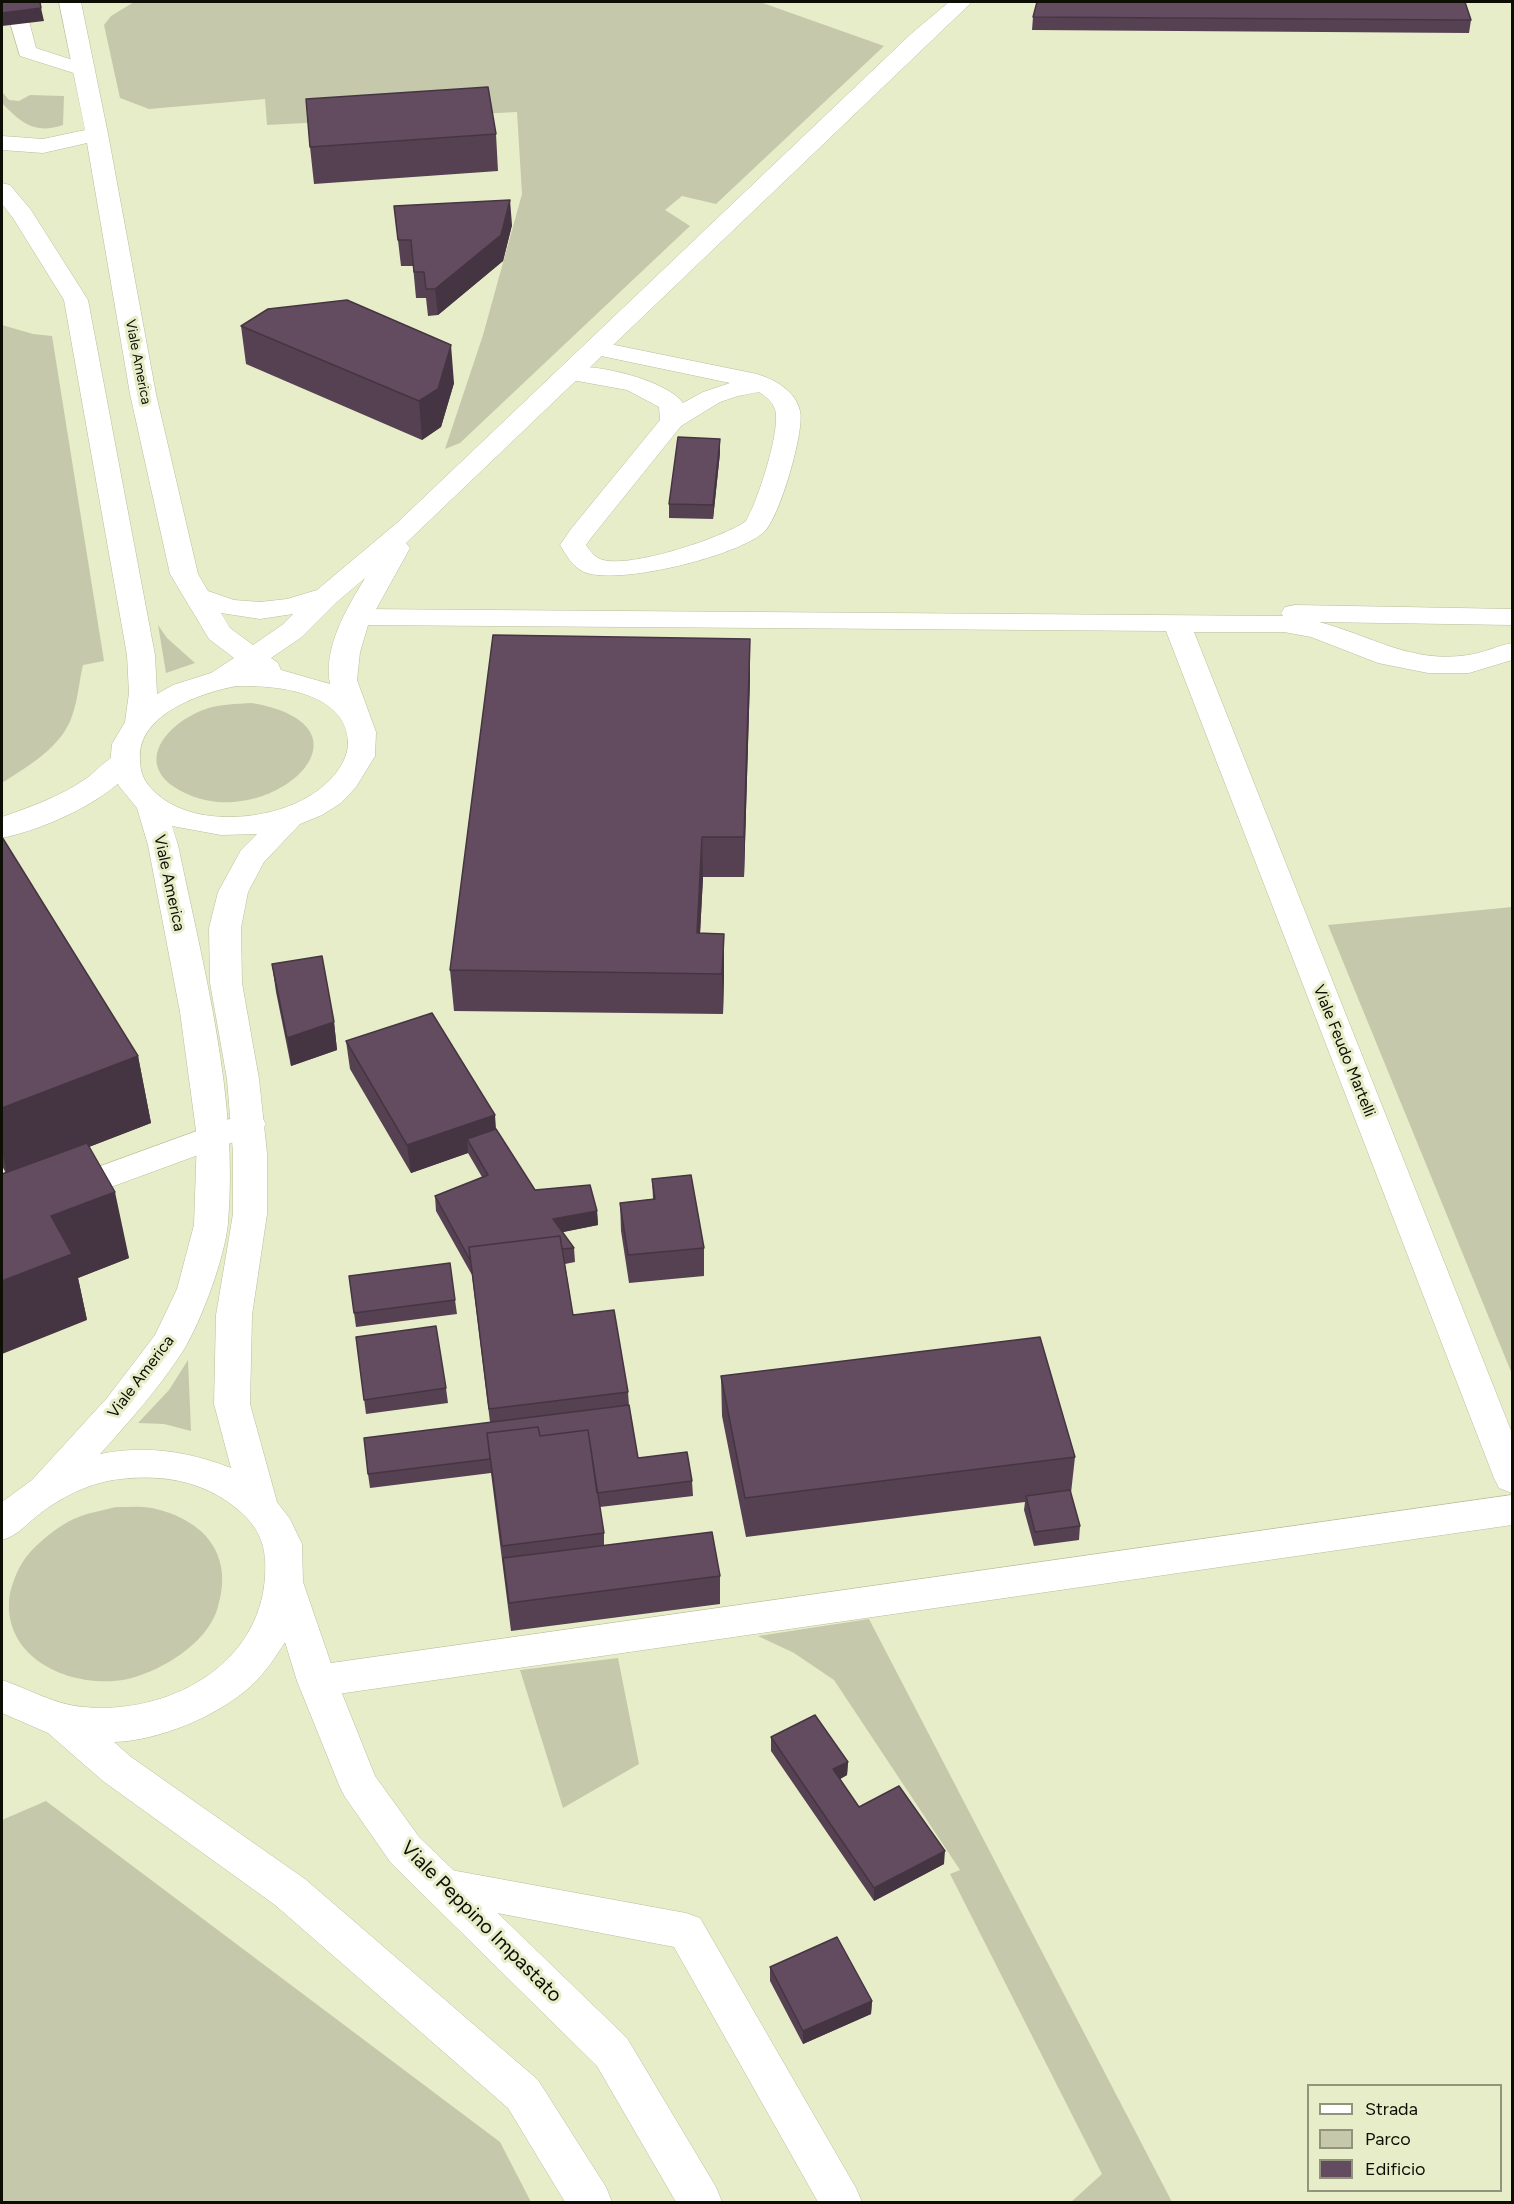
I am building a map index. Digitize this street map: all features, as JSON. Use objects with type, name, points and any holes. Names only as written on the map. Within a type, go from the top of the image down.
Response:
[{"type":"main road","name":"Viale America","points":[[70,2],[97,134],[143,394],[184,574],[219,633],[252,660],[285,680]]},
{"type":"main road","points":[[219,681],[292,631],[328,595],[408,528],[920,38],[961,2]]},
{"type":"main road","points":[[2,143],[43,146],[97,134]]},
{"type":"main road","points":[[2,190],[23,215],[76,300],[141,655],[143,693],[139,723]]},
{"type":"main road","points":[[358,723],[342,703],[317,688],[285,680],[253,677],[219,681],[178,695],[160,705],[139,723],[127,742],[123,762],[131,786],[151,806],[180,819],[214,826],[252,825],[290,817],[327,800],[351,776],[363,749],[358,723],[343,680],[347,642],[363,608],[408,528]]},
{"type":"main road","points":[[196,597],[225,607],[252,612],[289,608],[328,595]]},
{"type":"main road","points":[[363,608],[1512,616]]},
{"type":"main road","points":[[363,608],[1284,624],[1318,630],[1388,657],[1428,664],[1469,664],[1512,651]]},
{"type":"main road","name":"Viale Feudo Martelli","points":[[1177,623],[1512,1478]]},
{"type":"main road","points":[[2,828],[60,807],[96,786],[123,762]]},
{"type":"main road","name":"Viale America","points":[[45,1490],[120,1408],[170,1342],[194,1289],[211,1225],[214,1138],[196,1012],[163,846],[151,806]]},
{"type":"main road","points":[[63,1722],[123,1725],[183,1710],[234,1678],[271,1636],[287,1588],[283,1544],[260,1507],[232,1404],[234,1315],[250,1214],[249,1124],[226,982],[225,928],[232,892],[252,857],[290,817]]},
{"type":"main road","points":[[2,1215],[249,1124]]},
{"type":"main road","points":[[2,1525],[20,1508],[45,1490],[91,1471],[139,1462],[186,1466],[228,1482],[260,1507]]},
{"type":"main road","points":[[317,1681],[1512,1510]]},
{"type":"main road","name":"Viale Peppino Impastato","points":[[287,1588],[317,1681],[359,1785],[405,1850],[612,2052],[700,2202]]},
{"type":"main road","points":[[5,1695],[63,1722],[117,1769],[290,1892],[524,2094],[590,2202]]},
{"type":"lane","points":[[14,2],[27,52],[84,70]]},
{"type":"lane","points":[[596,348],[748,379],[766,386],[781,398],[788,412],[781,456],[767,504],[756,526],[731,541],[704,550],[621,570],[596,568],[580,558],[573,545],[672,421],[714,395],[744,387],[766,386]]},
{"type":"lane","points":[[570,373],[634,383],[654,391],[671,404],[672,421]]},
{"type":"lane","points":[[440,1886],[686,1931],[841,2202]]},
{"type":"green space","points":[[134,2],[760,2],[884,46],[716,204],[682,196],[665,210],[690,226],[460,443],[445,449],[483,335],[522,194],[517,112],[267,125],[265,99],[149,109],[120,98],[104,25],[111,16]]},
{"type":"green space","points":[[2,92],[9,100],[19,101],[30,95],[64,96],[63,125],[44,128],[29,125],[15,116],[2,103]]},
{"type":"green space","points":[[2,325],[33,334],[52,336],[104,661],[83,665],[74,710],[60,737],[43,755],[2,783]]},
{"type":"green space","points":[[158,625],[167,638],[195,663],[166,673]]},
{"type":"green space","points":[[252,703],[292,715],[311,733],[313,753],[301,772],[279,789],[250,800],[218,802],[185,793],[169,783],[160,772],[157,760],[159,748],[175,726],[188,717],[209,708]]},
{"type":"green space","points":[[1512,907],[1512,1374],[1328,925]]},
{"type":"green space","points":[[188,1360],[191,1431],[164,1424],[138,1423],[169,1390]]},
{"type":"green space","points":[[116,1507],[152,1508],[187,1521],[201,1531],[212,1543],[219,1557],[222,1591],[217,1610],[209,1626],[198,1640],[169,1662],[135,1677],[121,1680],[94,1681],[74,1678],[39,1661],[25,1649],[15,1633],[9,1614],[10,1593],[23,1562],[46,1537],[75,1519]]},
{"type":"green space","points":[[869,1619],[1172,2202],[1071,2202],[1102,2174],[950,1874],[960,1870],[834,1680],[794,1653],[758,1636]]},
{"type":"green space","points":[[618,1658],[639,1764],[563,1808],[520,1670]]},
{"type":"green space","points":[[46,1801],[500,2142],[531,2202],[2,2202],[2,1820]]},
{"type":"building","points":[[2,2],[40,2],[41,8],[2,13]]},
{"type":"building","points":[[1037,2],[1465,2],[1471,20],[1033,17]]},
{"type":"building","points":[[488,87],[496,134],[310,147],[306,99]]},
{"type":"building","points":[[510,200],[501,235],[435,289],[426,289],[424,272],[414,272],[411,240],[398,240],[394,206]]},
{"type":"building","points":[[347,300],[451,345],[438,389],[419,401],[241,326],[268,309]]},
{"type":"building","points":[[678,437],[720,439],[713,505],[669,504]]},
{"type":"building","points":[[493,635],[750,639],[744,837],[702,837],[697,933],[724,934],[722,974],[450,970]]},
{"type":"building","points":[[2,837],[138,1056],[2,1108]]},
{"type":"building","points":[[322,956],[334,1022],[287,1038],[272,964]]},
{"type":"building","points":[[432,1013],[495,1115],[407,1145],[346,1041]]},
{"type":"building","points":[[496,1129],[535,1190],[590,1185],[597,1211],[553,1219],[574,1248],[562,1249],[560,1236],[469,1247],[470,1260],[435,1196],[488,1175],[467,1139]]},
{"type":"building","points":[[87,1143],[115,1192],[51,1216],[72,1254],[2,1281],[2,1174]]},
{"type":"building","points":[[691,1175],[704,1248],[628,1255],[620,1203],[655,1199],[652,1179]]},
{"type":"building","points":[[560,1236],[573,1315],[614,1310],[628,1392],[489,1409],[469,1247]]},
{"type":"building","points":[[450,1263],[455,1300],[354,1313],[349,1276]]},
{"type":"building","points":[[436,1326],[446,1388],[364,1400],[356,1337]]},
{"type":"building","points":[[1040,1337],[1075,1457],[745,1498],[721,1376]]},
{"type":"building","points":[[629,1405],[638,1458],[687,1452],[692,1481],[597,1493],[588,1430],[540,1436],[538,1427],[487,1433],[490,1459],[368,1474],[364,1438]]},
{"type":"building","points":[[538,1427],[540,1436],[588,1430],[604,1533],[502,1546],[487,1433]]},
{"type":"building","points":[[1070,1490],[1080,1526],[1035,1532],[1026,1496]]},
{"type":"building","points":[[712,1532],[720,1576],[509,1603],[503,1558]]},
{"type":"building","points":[[815,1715],[848,1762],[833,1769],[859,1807],[899,1786],[945,1851],[874,1888],[771,1737]]},
{"type":"building","points":[[837,1937],[872,2001],[803,2031],[770,1967]]}]
